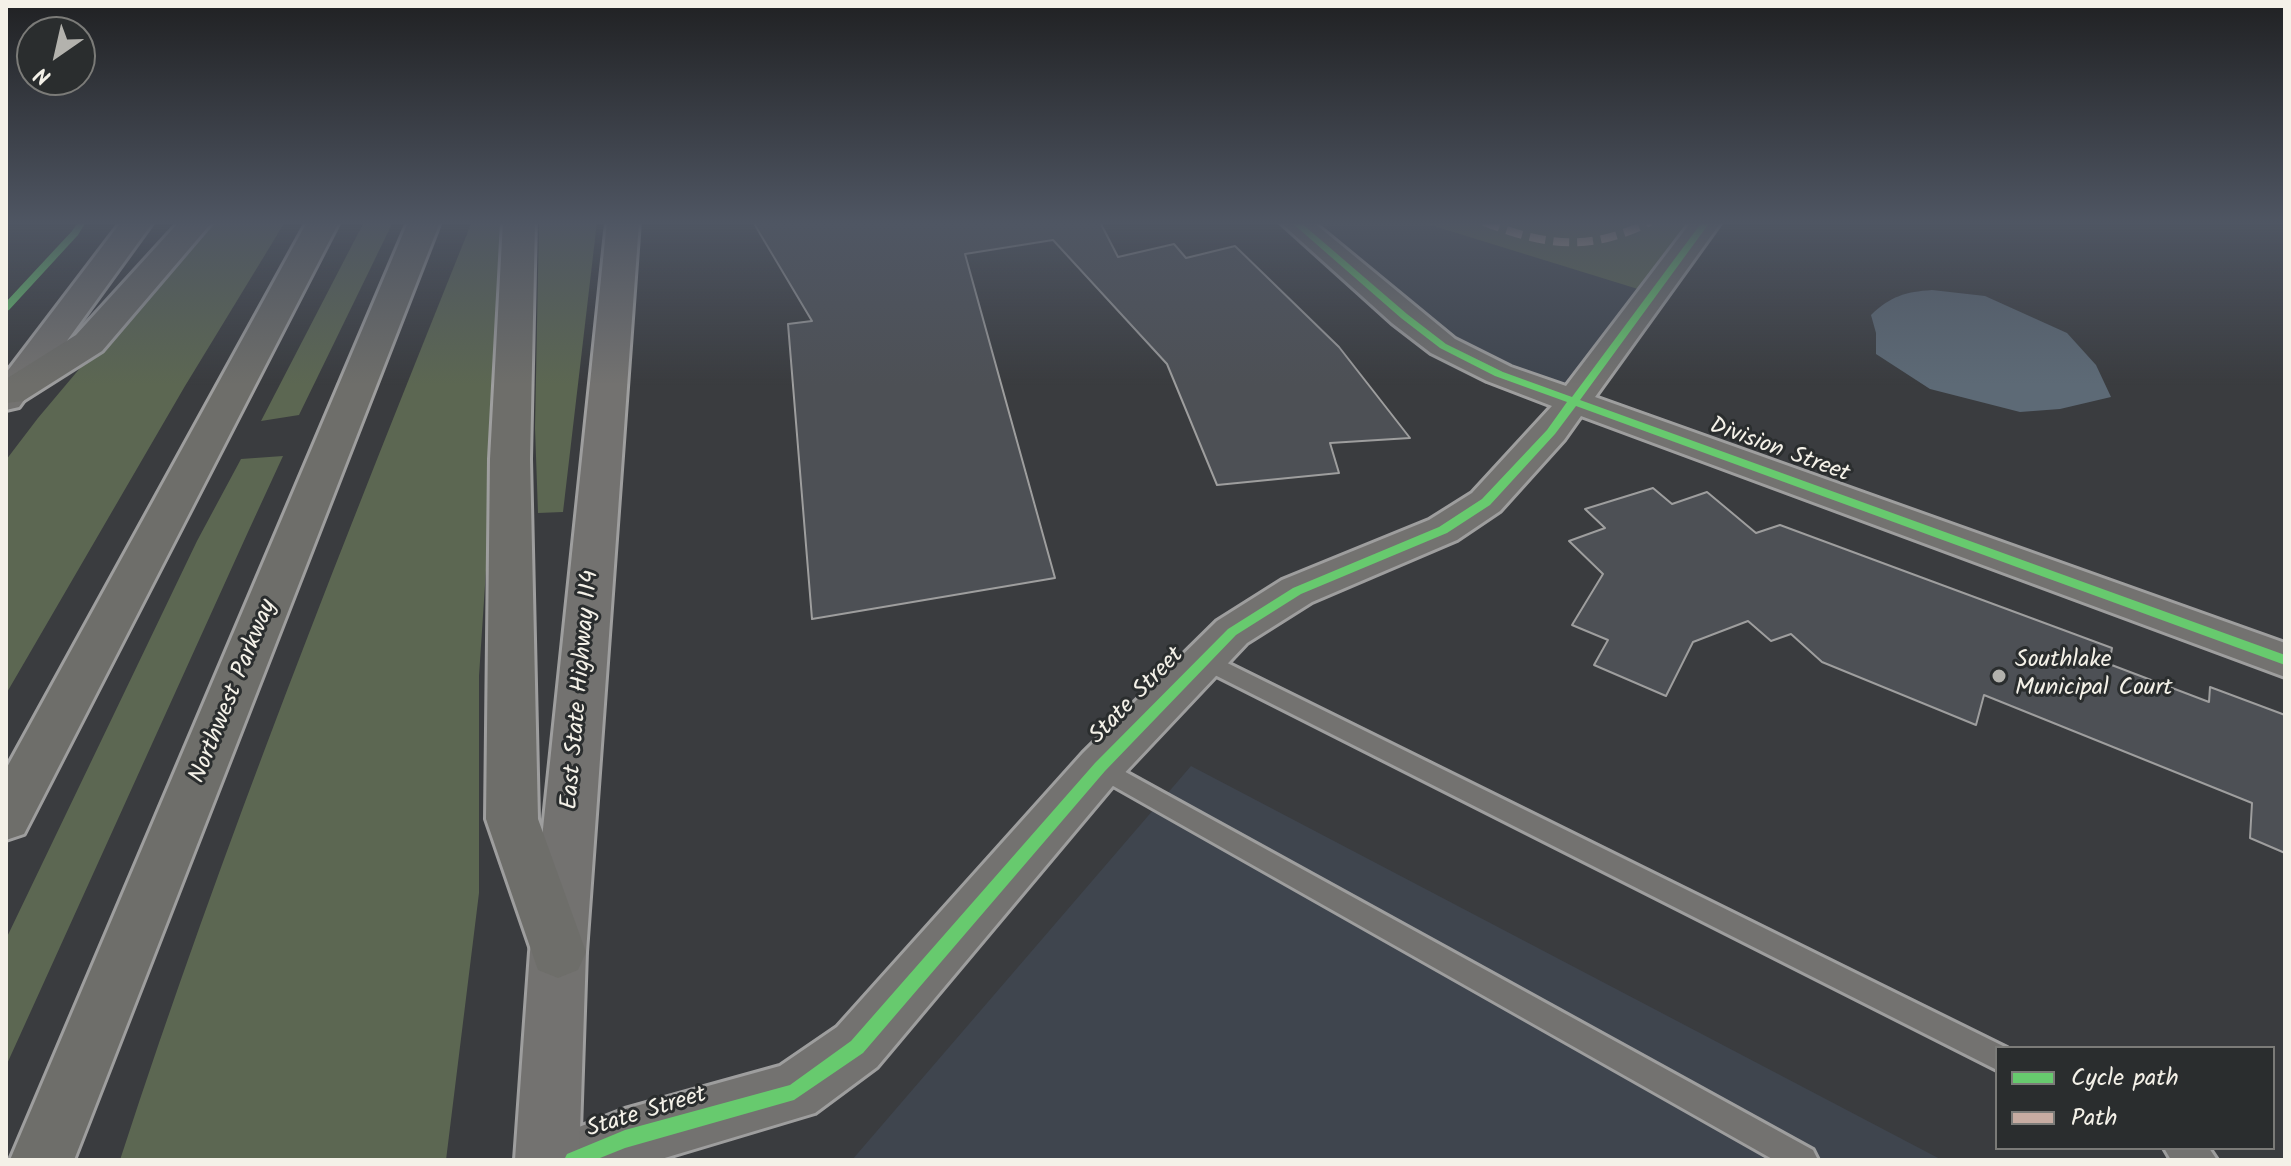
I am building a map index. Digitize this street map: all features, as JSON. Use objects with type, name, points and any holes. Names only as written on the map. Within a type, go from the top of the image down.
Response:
[{"type":"highway","points":[[8,396],[89,343],[148,276]]},
{"type":"highway","points":[[6,818],[294,276]]},
{"type":"highway","name":"Northwest Parkway","points":[[42,1160],[402,276]]},
{"type":"highway","points":[[517,276],[510,459],[512,819],[558,952]]},
{"type":"main road","points":[[8,396],[97,276]]},
{"type":"main road","name":"East State Highway 114","points":[[547,1160],[558,952],[618,276]]},
{"type":"street","name":"Division Street","points":[[1360,276],[1443,346],[1499,374],[2285,660]]},
{"type":"street","name":"State Street","points":[[573,1160],[625,1139],[794,1092],[857,1047],[1100,767],[1232,632],[1297,591],[1443,530],[1486,502],[1524,465],[1666,276]]},
{"type":"lane","points":[[1205,660],[1995,1056]]},
{"type":"lane","points":[[1100,767],[1803,1160]]},
{"type":"lane","points":[[2182,1150],[2202,1160]]},
{"type":"shaded area","points":[[1358,276],[1666,276],[1574,401],[1404,316]]},
{"type":"shaded area","points":[[1191,766],[1942,1160],[852,1160]]},
{"type":"green space","points":[[157,276],[252,276],[6,694],[6,460]]},
{"type":"green space","points":[[336,276],[366,276],[299,415],[261,421]]},
{"type":"green space","points":[[450,276],[505,276],[479,676],[479,893],[446,1160],[120,1160],[201,923],[333,572]]},
{"type":"green space","points":[[538,276],[591,276],[563,512],[538,513],[535,428]]},
{"type":"green space","points":[[1597,276],[1667,276],[1654,294]]},
{"type":"green space","points":[[283,456],[6,1066],[6,939],[197,541],[241,459]]},
{"type":"water","points":[[1932,290],[1985,296],[2067,333],[2096,365],[2111,397],[2060,409],[2020,412],[1930,389],[1876,354],[1876,333],[1871,315],[1899,296]]},
{"type":"building","points":[[785,276],[971,276],[1055,578],[812,619],[788,324],[812,321]]},
{"type":"building","points":[[1086,276],[1266,276],[1339,347],[1410,438],[1330,443],[1339,473],[1217,485],[1167,364]]},
{"type":"building","name":"Southlake Municipal Court","points":[[1653,488],[1672,504],[1707,492],[1756,533],[1780,525],[2112,648],[2109,664],[2209,702],[2210,687],[2285,715],[2285,853],[2250,838],[2252,803],[1984,695],[1976,725],[1822,662],[1791,634],[1771,641],[1748,621],[1693,642],[1666,696],[1594,665],[1608,640],[1572,625],[1603,574],[1569,541],[1605,528],[1585,509]]},
{"type":"cycle path","points":[[6,308],[35,276]]},
{"type":"cycle path","points":[[1358,276],[1443,346],[1499,374],[2285,660]]},
{"type":"cycle path","points":[[573,1160],[625,1139],[794,1092],[857,1047],[1100,767],[1232,632],[1297,591],[1443,530],[1486,502],[1551,432],[1666,276]]},
{"type":"place","name":"Southlake Municipal Court","points":[[1999,676]]}]
